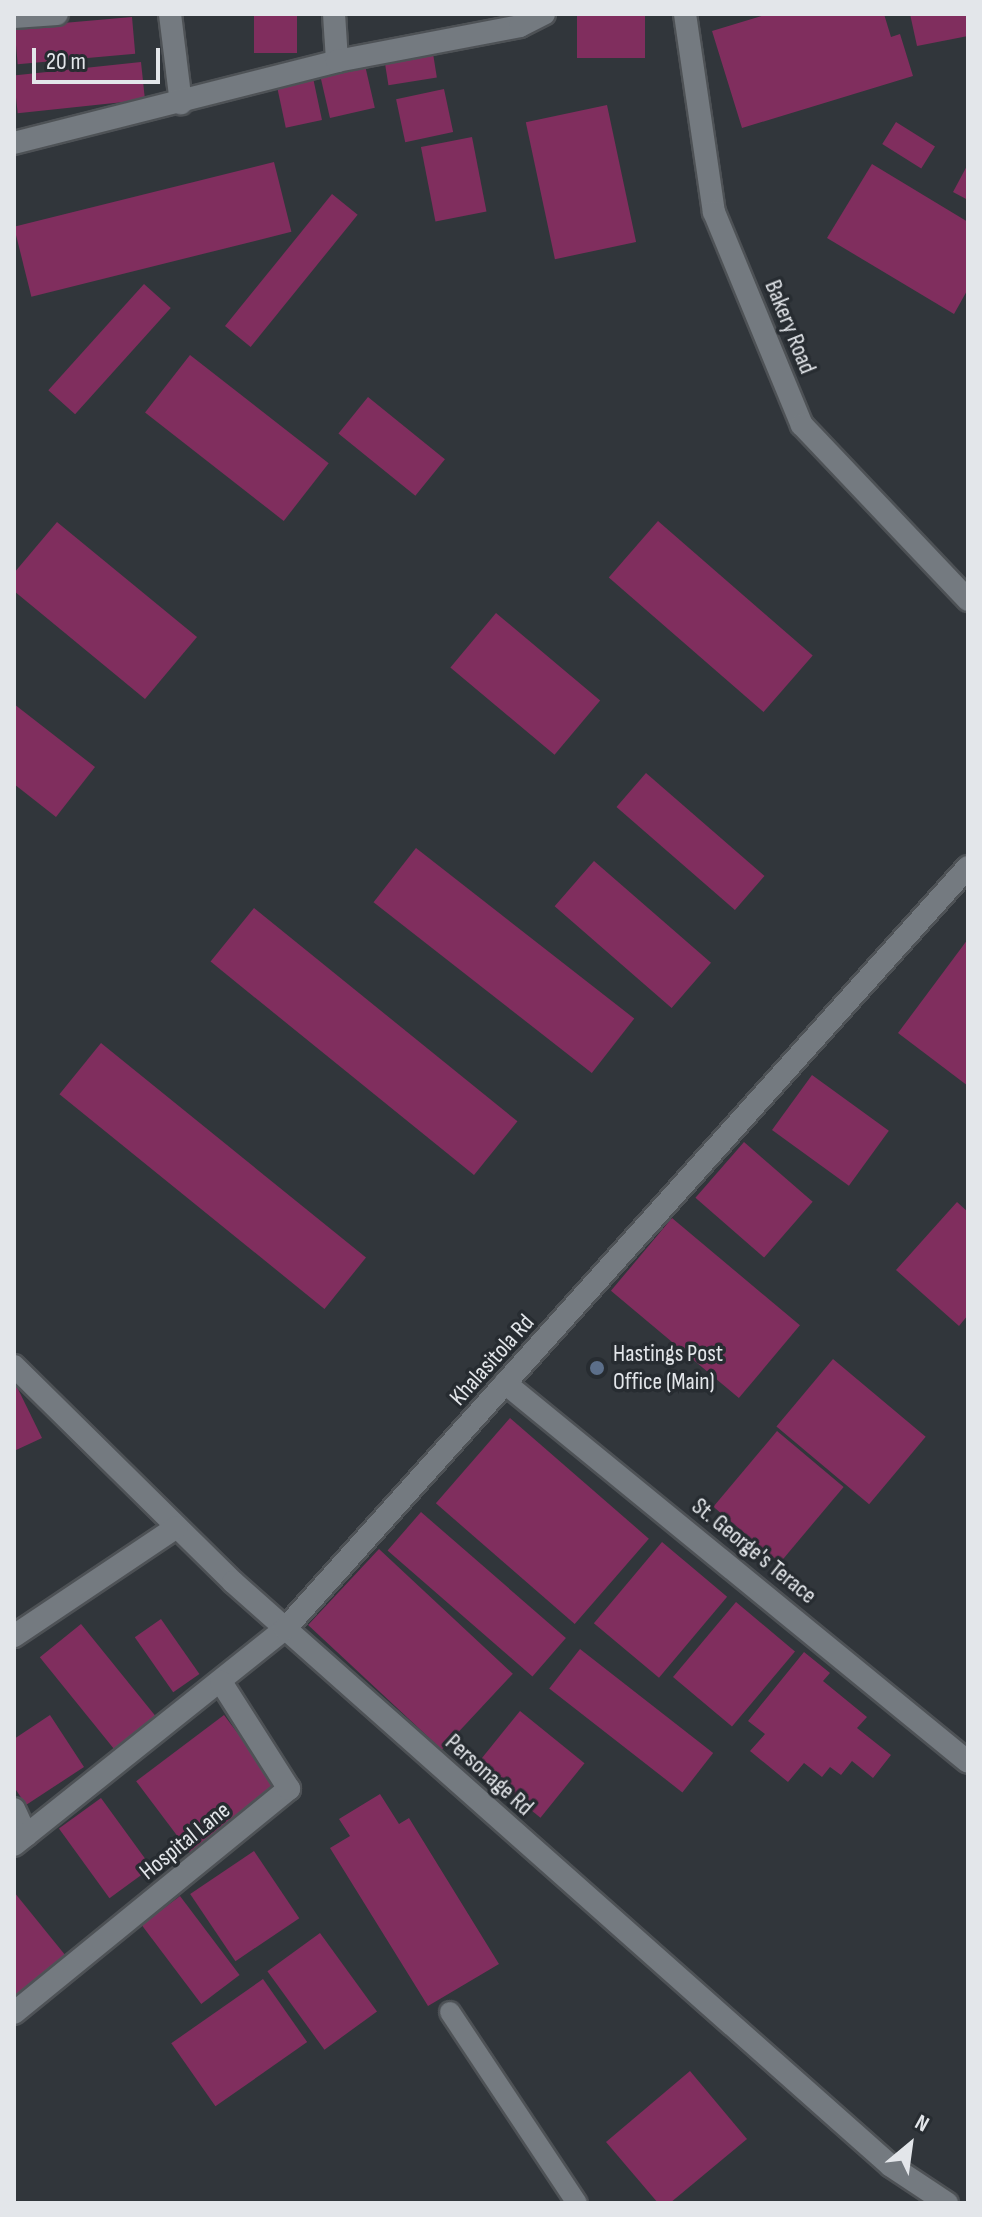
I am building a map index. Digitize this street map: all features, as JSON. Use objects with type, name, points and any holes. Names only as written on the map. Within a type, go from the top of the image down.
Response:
[{"type":"street","points":[[14,17],[57,14]]},
{"type":"street","points":[[170,14],[181,103]]},
{"type":"street","points":[[334,14],[337,61]]},
{"type":"street","points":[[14,143],[337,61],[520,26],[544,14]]},
{"type":"street","name":"Bakery Road","points":[[685,14],[714,212],[802,425],[968,600]]},
{"type":"street","name":"Khalasitola Rd","points":[[20,1840],[285,1629],[968,867]]},
{"type":"street","name":"Personage Rd","points":[[14,1366],[285,1629],[891,2166],[947,2203]]},
{"type":"street","name":"St. George's Terace","points":[[505,1383],[968,1762]]},
{"type":"street","points":[[14,1636],[177,1527]]},
{"type":"street","name":"Hospital Lane","points":[[14,2013],[289,1789],[221,1682]]},
{"type":"street","points":[[14,1809],[20,1840]]},
{"type":"lane","points":[[450,2012],[577,2203]]},
{"type":"building","points":[[254,14],[297,14],[297,53],[254,53]]},
{"type":"building","points":[[577,14],[645,14],[645,58],[577,58]]},
{"type":"building","points":[[768,14],[884,14],[891,37],[900,34],[913,76],[742,128],[712,31]]},
{"type":"building","points":[[910,14],[968,14],[968,36],[917,46]]},
{"type":"building","points":[[132,17],[135,54],[18,64],[14,27]]},
{"type":"building","points":[[432,47],[437,78],[388,85],[384,55]]},
{"type":"building","points":[[364,61],[375,108],[330,118],[319,71]]},
{"type":"building","points":[[141,62],[145,100],[18,113],[14,75]]},
{"type":"building","points":[[312,73],[322,120],[286,128],[276,81]]},
{"type":"building","points":[[444,89],[453,132],[405,142],[396,99]]},
{"type":"building","points":[[607,105],[636,242],[555,259],[526,122]]},
{"type":"building","points":[[896,122],[935,146],[921,168],[882,144]]},
{"type":"building","points":[[472,137],[487,212],[435,222],[421,147]]},
{"type":"building","points":[[274,162],[291,232],[31,297],[14,227]]},
{"type":"building","points":[[872,164],[968,222],[968,289],[954,314],[827,238]]},
{"type":"building","points":[[968,164],[968,200],[953,192]]},
{"type":"building","points":[[332,194],[358,215],[251,347],[225,326]]},
{"type":"building","points":[[144,284],[171,308],[75,414],[48,390]]},
{"type":"building","points":[[190,355],[329,463],[284,521],[145,413]]},
{"type":"building","points":[[368,397],[445,459],[415,496],[338,434]]},
{"type":"building","points":[[658,521],[813,655],[764,712],[609,578]]},
{"type":"building","points":[[57,522],[197,637],[145,699],[14,591],[14,573]]},
{"type":"building","points":[[496,613],[600,700],[555,755],[450,667]]},
{"type":"building","points":[[14,704],[95,767],[56,817],[14,784]]},
{"type":"building","points":[[646,773],[764,876],[735,910],[616,807]]},
{"type":"building","points":[[416,848],[634,1019],[592,1073],[374,902]]},
{"type":"building","points":[[594,861],[711,963],[672,1008],[555,906]]},
{"type":"building","points":[[254,908],[517,1121],[474,1175],[211,962]]},
{"type":"building","points":[[968,939],[968,1086],[898,1033]]},
{"type":"building","points":[[101,1043],[366,1258],[324,1309],[59,1094]]},
{"type":"building","points":[[812,1075],[889,1131],[849,1186],[772,1130]]},
{"type":"building","points":[[744,1142],[813,1202],[764,1258],[695,1198]]},
{"type":"building","points":[[957,1202],[968,1212],[968,1315],[959,1326],[896,1270]]},
{"type":"building","points":[[672,1218],[800,1325],[739,1398],[611,1291]]},
{"type":"building","points":[[833,1359],[926,1437],[869,1504],[776,1426]]},
{"type":"building","points":[[17,1387],[42,1438],[14,1451],[14,1388]]},
{"type":"building","points":[[510,1418],[649,1539],[575,1624],[436,1503]]},
{"type":"building","points":[[777,1431],[844,1487],[780,1563],[713,1507]]},
{"type":"building","points":[[421,1512],[566,1638],[532,1676],[388,1550]]},
{"type":"building","points":[[662,1542],[727,1597],[659,1678],[594,1623]]},
{"type":"building","points":[[379,1549],[513,1674],[442,1750],[308,1625]]},
{"type":"building","points":[[736,1602],[795,1651],[732,1727],[673,1677]]},
{"type":"building","points":[[161,1619],[199,1674],[173,1692],[135,1637]]},
{"type":"building","points":[[81,1624],[160,1721],[118,1754],[40,1657]]},
{"type":"building","points":[[580,1649],[713,1753],[682,1792],[549,1688]]},
{"type":"building","points":[[804,1652],[830,1673],[823,1681],[867,1717],[857,1728],[891,1755],[873,1778],[852,1761],[841,1775],[830,1767],[822,1777],[804,1763],[788,1782],[750,1751],[765,1734],[748,1721]]},
{"type":"building","points":[[520,1711],[585,1763],[540,1818],[476,1765]]},
{"type":"building","points":[[50,1715],[84,1767],[26,1805],[14,1787],[14,1739]]},
{"type":"building","points":[[224,1715],[279,1788],[192,1855],[136,1781]]},
{"type":"building","points":[[380,1794],[399,1824],[409,1818],[499,1964],[428,2006],[330,1848],[350,1836],[339,1819]]},
{"type":"building","points":[[101,1798],[152,1868],[109,1898],[59,1829]]},
{"type":"building","points":[[254,1851],[299,1918],[235,1961],[190,1894]]},
{"type":"building","points":[[14,1892],[70,1961],[14,2006]]},
{"type":"building","points":[[180,1896],[240,1975],[201,2004],[142,1925]]},
{"type":"building","points":[[320,1933],[377,2011],[324,2050],[267,1971]]},
{"type":"building","points":[[263,1979],[307,2042],[215,2106],[171,2043]]},
{"type":"building","points":[[690,2071],[747,2139],[670,2203],[658,2203],[606,2142]]},
{"type":"place","name":"Hastings Post Office (Main)","points":[[597,1368]]}]
